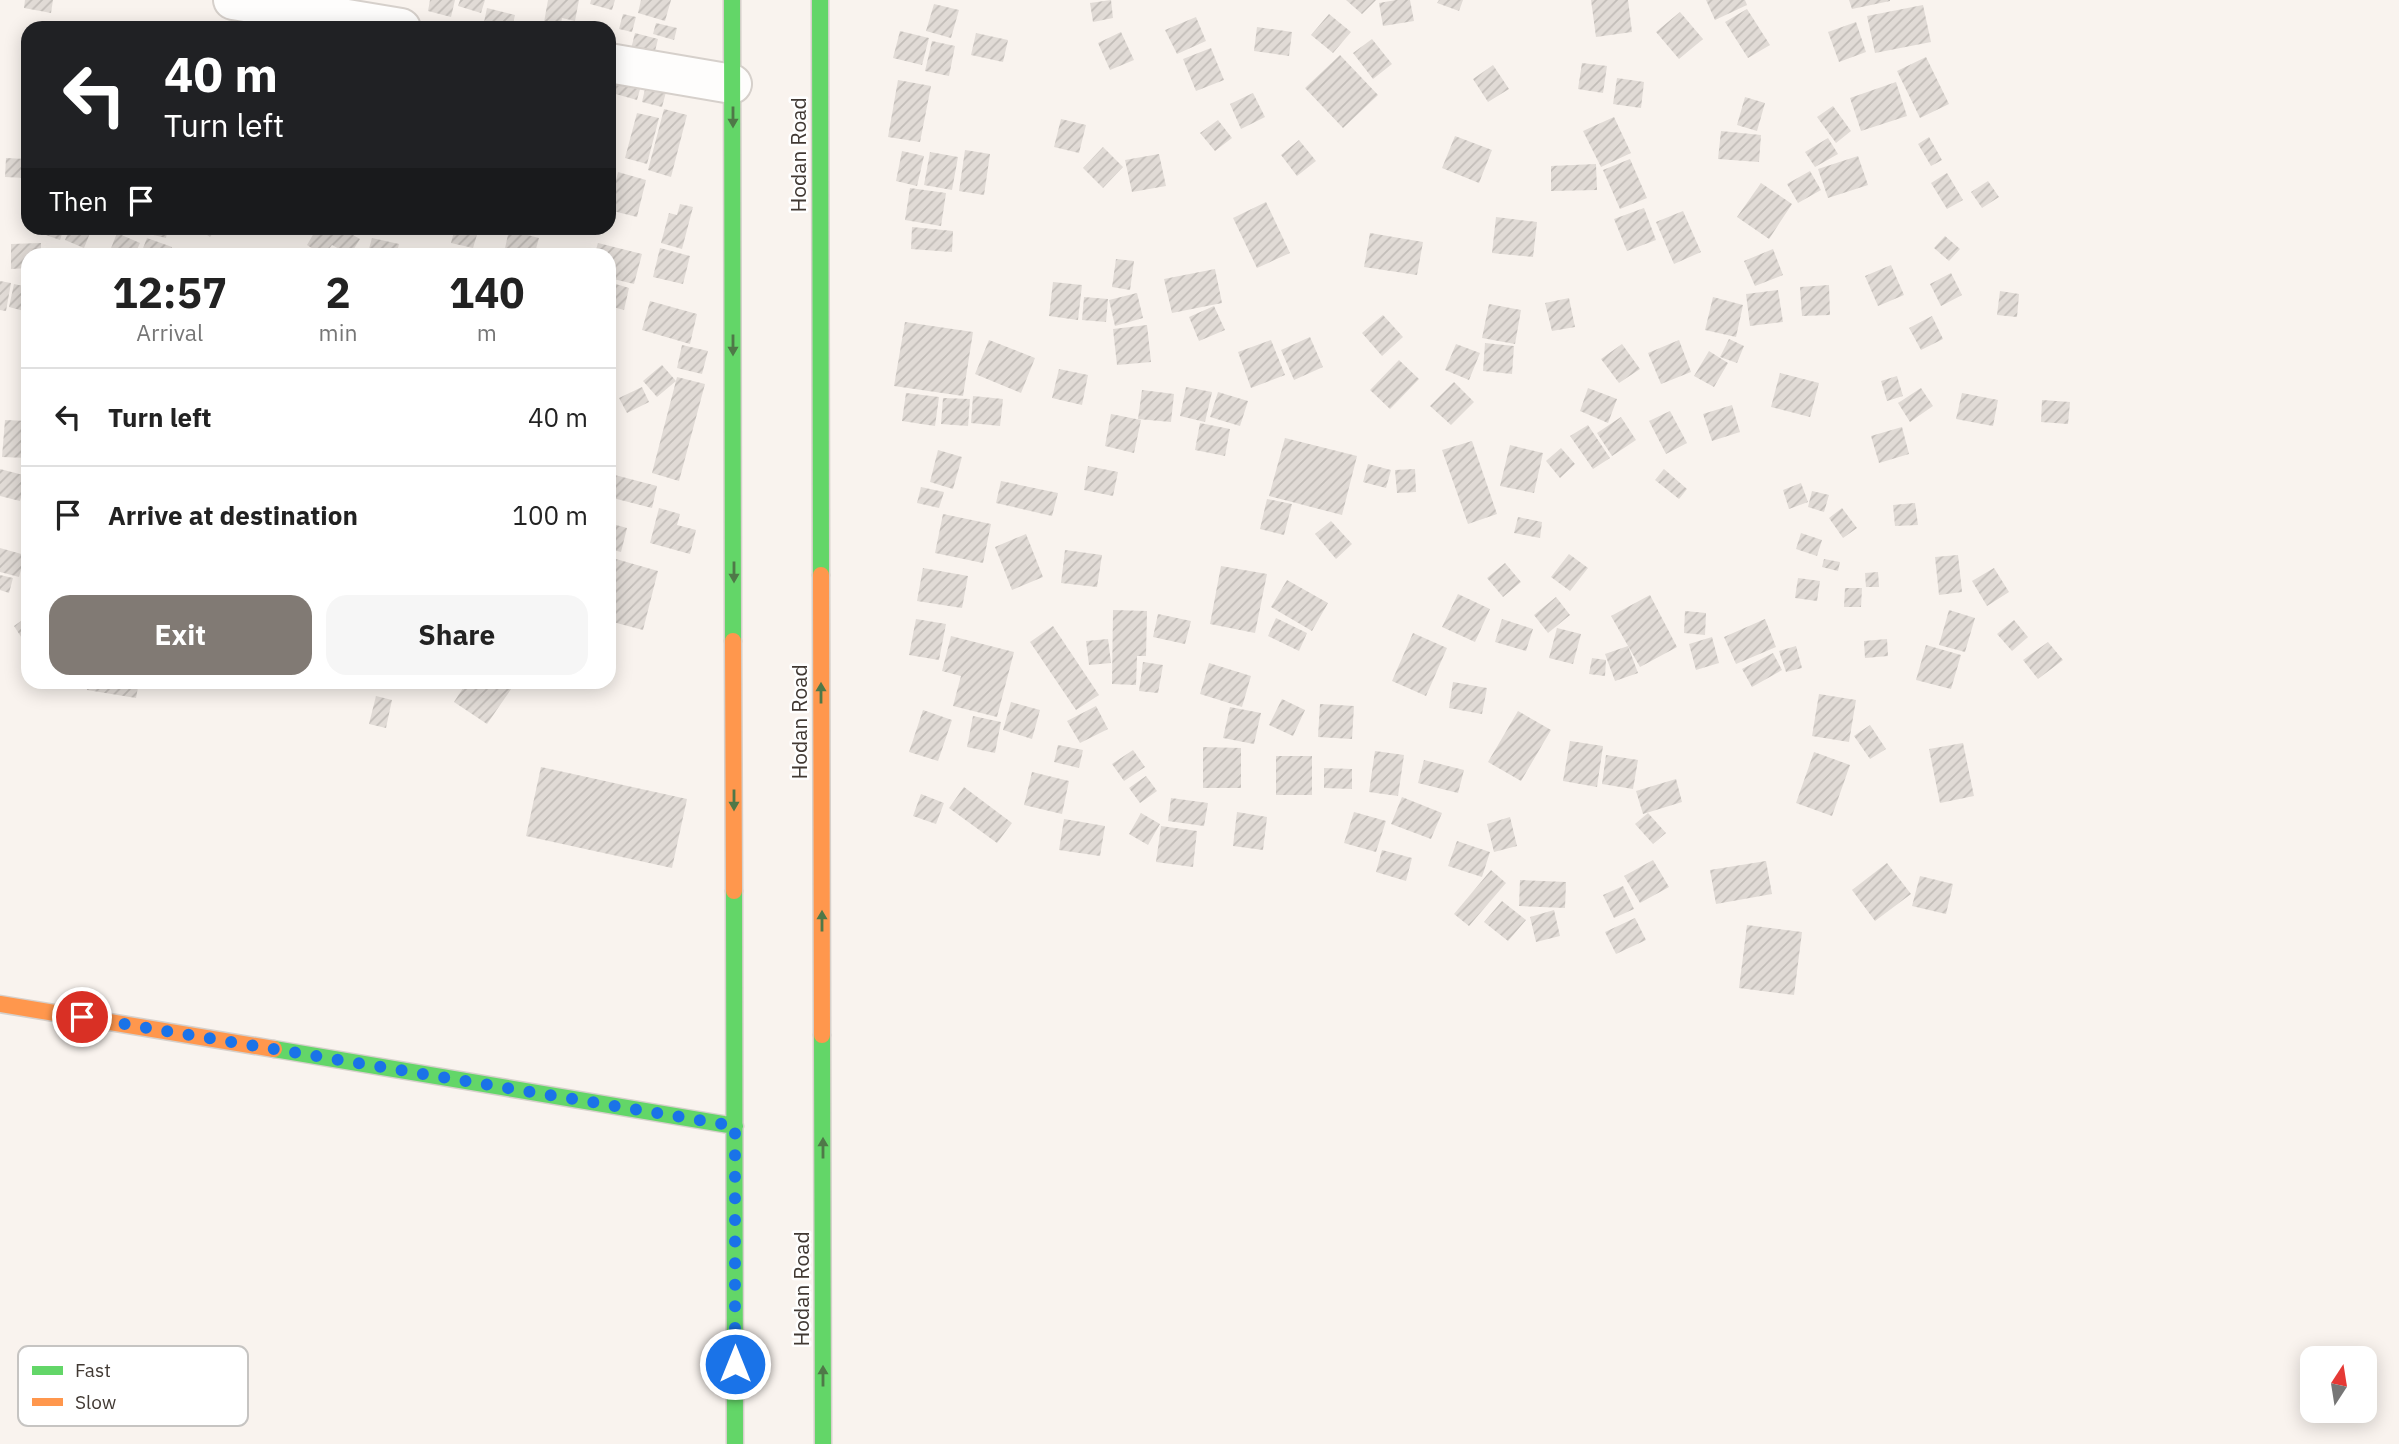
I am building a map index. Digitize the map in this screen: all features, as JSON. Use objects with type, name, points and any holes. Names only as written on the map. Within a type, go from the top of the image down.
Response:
[{"type":"main road","points":[[732,0],[735,1444]]},
{"type":"main road","name":"Hodan Road","points":[[820,0],[823,1444]]},
{"type":"main road","points":[[0,1004],[735,1126]]},
{"type":"street","points":[[233,0],[359,21]]},
{"type":"street","points":[[616,64],[733,83]]},
{"type":"building","points":[[25,0],[53,0],[51,13],[24,8]]},
{"type":"building","points":[[430,0],[455,0],[451,17],[428,11]]},
{"type":"building","points":[[460,0],[485,0],[481,13],[458,6]]},
{"type":"building","points":[[548,0],[579,0],[575,21],[562,18],[561,21],[544,21]]},
{"type":"building","points":[[591,0],[615,0],[612,10],[590,4]]},
{"type":"building","points":[[641,0],[671,0],[665,21],[638,13]]},
{"type":"building","points":[[1111,0],[1113,18],[1093,22],[1090,3]]},
{"type":"building","points":[[1346,0],[1376,0],[1362,14]]},
{"type":"building","points":[[1410,0],[1414,21],[1383,26],[1379,3]]},
{"type":"building","points":[[1439,0],[1463,0],[1459,11],[1437,3]]},
{"type":"building","points":[[1591,0],[1628,0],[1632,32],[1596,37]]},
{"type":"building","points":[[1706,0],[1745,0],[1747,5],[1715,20]]},
{"type":"building","points":[[1849,0],[1890,0],[1890,1],[1852,9]]},
{"type":"building","points":[[934,4],[959,10],[951,38],[926,31]]},
{"type":"building","points":[[1923,5],[1931,42],[1875,53],[1867,16]]},
{"type":"building","points":[[487,8],[515,15],[514,21],[484,21]]},
{"type":"building","points":[[1747,9],[1770,45],[1748,58],[1725,22]]},
{"type":"building","points":[[1680,12],[1703,39],[1679,59],[1656,32]]},
{"type":"building","points":[[623,14],[636,17],[632,32],[619,29]]},
{"type":"building","points":[[1329,14],[1351,32],[1333,53],[1311,35]]},
{"type":"building","points":[[1196,17],[1206,41],[1177,54],[1165,30]]},
{"type":"building","points":[[1856,22],[1866,52],[1839,62],[1828,32]]},
{"type":"building","points":[[656,23],[677,28],[674,40],[653,34]]},
{"type":"building","points":[[1257,27],[1292,32],[1289,56],[1254,51]]},
{"type":"building","points":[[900,31],[929,38],[922,65],[893,58]]},
{"type":"building","points":[[1121,32],[1134,60],[1110,70],[1098,43]]},
{"type":"building","points":[[635,33],[658,39],[652,63],[629,57]]},
{"type":"building","points":[[976,33],[1008,40],[1003,62],[971,55]]},
{"type":"building","points":[[1372,39],[1392,64],[1373,79],[1353,53]]},
{"type":"building","points":[[932,41],[955,46],[949,76],[925,71]]},
{"type":"building","points":[[1211,48],[1224,80],[1196,91],[1183,59]]},
{"type":"building","points":[[1340,55],[1378,95],[1343,128],[1305,88]]},
{"type":"building","points":[[1926,57],[1949,104],[1920,118],[1897,71]]},
{"type":"building","points":[[1582,63],[1607,66],[1603,93],[1578,89]]},
{"type":"building","points":[[1493,65],[1509,89],[1488,102],[1473,79]]},
{"type":"building","points":[[618,68],[644,75],[637,100],[616,94]]},
{"type":"building","points":[[648,76],[669,81],[662,107],[642,102]]},
{"type":"building","points":[[1617,78],[1644,82],[1641,108],[1613,104]]},
{"type":"building","points":[[898,80],[931,86],[920,142],[888,137]]},
{"type":"building","points":[[1896,82],[1907,116],[1861,131],[1850,98]]},
{"type":"building","points":[[1253,93],[1265,117],[1241,129],[1230,104]]},
{"type":"building","points":[[1745,97],[1765,103],[1757,131],[1737,125]]},
{"type":"building","points":[[1833,106],[1851,131],[1836,143],[1817,117]]},
{"type":"building","points":[[664,109],[687,115],[671,177],[648,170]]},
{"type":"building","points":[[637,113],[659,118],[647,164],[625,158]]},
{"type":"building","points":[[1614,117],[1631,153],[1601,167],[1583,131]]},
{"type":"building","points":[[1061,119],[1086,125],[1079,153],[1054,147]]},
{"type":"building","points":[[1218,120],[1232,138],[1215,151],[1200,133]]},
{"type":"building","points":[[1721,131],[1761,135],[1759,162],[1718,159]]},
{"type":"building","points":[[1455,136],[1492,150],[1479,183],[1442,168]]},
{"type":"building","points":[[1929,137],[1942,160],[1931,166],[1918,144]]},
{"type":"building","points":[[1828,138],[1838,154],[1815,167],[1805,152]]},
{"type":"building","points":[[1299,140],[1316,161],[1297,176],[1281,155]]},
{"type":"building","points":[[1103,147],[1123,167],[1103,188],[1083,168]]},
{"type":"building","points":[[965,150],[990,154],[984,195],[959,191]]},
{"type":"building","points":[[902,151],[924,156],[917,186],[896,181]]},
{"type":"building","points":[[930,152],[958,157],[952,190],[924,185]]},
{"type":"building","points":[[1159,154],[1166,186],[1132,192],[1125,160]]},
{"type":"building","points":[[1858,156],[1868,185],[1828,198],[1818,169]]},
{"type":"building","points":[[6,158],[21,159],[21,178],[5,177]]},
{"type":"building","points":[[1630,159],[1647,198],[1620,209],[1603,170]]},
{"type":"building","points":[[1596,164],[1597,190],[1551,191],[1551,166]]},
{"type":"building","points":[[1810,171],[1821,190],[1798,203],[1787,184]]},
{"type":"building","points":[[618,172],[646,180],[637,217],[616,212]]},
{"type":"building","points":[[1947,173],[1963,200],[1947,209],[1931,183]]},
{"type":"building","points":[[1988,181],[1999,197],[1982,208],[1971,192]]},
{"type":"building","points":[[1761,183],[1792,204],[1769,239],[1737,217]]},
{"type":"building","points":[[910,188],[946,193],[941,226],[905,220]]},
{"type":"building","points":[[1266,202],[1290,253],[1257,268],[1233,218]]},
{"type":"building","points":[[680,204],[693,207],[682,249],[661,243],[669,213],[677,215]]},
{"type":"building","points":[[1644,208],[1656,240],[1627,251],[1614,219]]},
{"type":"building","points":[[1683,211],[1701,252],[1674,264],[1656,222]]},
{"type":"building","points":[[1496,217],[1537,222],[1533,257],[1492,253]]},
{"type":"building","points":[[912,227],[953,231],[952,252],[911,249]]},
{"type":"building","points":[[1370,233],[1423,242],[1417,275],[1364,267]]},
{"type":"building","points":[[46,235],[62,235],[60,240]]},
{"type":"building","points":[[67,235],[89,235],[84,248],[65,240]]},
{"type":"building","points":[[116,235],[140,243],[138,248],[111,248]]},
{"type":"building","points":[[313,235],[353,235],[360,239],[354,248],[337,248],[332,245],[330,248],[312,248],[307,245]]},
{"type":"building","points":[[453,235],[477,235],[473,248],[451,243]]},
{"type":"building","points":[[508,235],[539,238],[536,248],[505,248]]},
{"type":"building","points":[[1945,236],[1960,249],[1949,261],[1934,248]]},
{"type":"building","points":[[147,238],[172,247],[172,248],[143,248]]},
{"type":"building","points":[[372,238],[399,244],[398,248],[369,248]]},
{"type":"building","points":[[41,243],[41,248],[21,248],[21,268],[11,269],[11,244]]},
{"type":"building","points":[[598,243],[642,254],[634,284],[616,280],[616,248],[596,248]]},
{"type":"building","points":[[660,248],[690,256],[683,284],[653,277]]},
{"type":"building","points":[[1773,249],[1783,275],[1755,286],[1744,261]]},
{"type":"building","points":[[1116,259],[1134,261],[1130,290],[1112,287]]},
{"type":"building","points":[[1891,265],[1904,295],[1878,306],[1865,276]]},
{"type":"building","points":[[1215,269],[1222,303],[1172,313],[1164,279]]},
{"type":"building","points":[[1951,273],[1962,295],[1941,306],[1930,284]]},
{"type":"building","points":[[0,281],[11,283],[6,311],[0,310]]},
{"type":"building","points":[[1053,282],[1082,285],[1078,320],[1049,316]]},
{"type":"building","points":[[14,284],[21,286],[21,310],[9,307]]},
{"type":"building","points":[[616,284],[629,288],[624,310],[616,308]]},
{"type":"building","points":[[1829,285],[1830,315],[1802,316],[1800,287]]},
{"type":"building","points":[[1778,290],[1783,322],[1750,326],[1746,294]]},
{"type":"building","points":[[2000,291],[2019,294],[2017,317],[1997,315]]},
{"type":"building","points":[[1137,293],[1143,318],[1115,326],[1109,300]]},
{"type":"building","points":[[1084,297],[1108,299],[1106,322],[1082,320]]},
{"type":"building","points":[[1713,297],[1743,305],[1736,337],[1705,330]]},
{"type":"building","points":[[1569,298],[1575,327],[1552,331],[1545,303]]},
{"type":"building","points":[[650,301],[697,314],[690,344],[642,330]]},
{"type":"building","points":[[1489,304],[1521,310],[1515,344],[1482,338]]},
{"type":"building","points":[[1214,306],[1225,330],[1199,341],[1189,317]]},
{"type":"building","points":[[1383,315],[1403,337],[1382,356],[1362,333]]},
{"type":"building","points":[[1932,316],[1943,339],[1921,350],[1909,328]]},
{"type":"building","points":[[905,322],[973,332],[963,396],[894,386]]},
{"type":"building","points":[[1147,325],[1151,362],[1117,365],[1113,329]]},
{"type":"building","points":[[1310,337],[1323,367],[1294,380],[1281,350]]},
{"type":"building","points":[[1729,339],[1744,346],[1737,363],[1720,357]]},
{"type":"building","points":[[989,340],[1035,358],[1021,393],[975,374]]},
{"type":"building","points":[[1271,340],[1285,375],[1251,388],[1238,352]]},
{"type":"building","points":[[1679,340],[1691,372],[1661,384],[1648,353]]},
{"type":"building","points":[[1485,343],[1514,346],[1512,374],[1483,371]]},
{"type":"building","points":[[1456,344],[1480,353],[1469,380],[1445,370]]},
{"type":"building","points":[[1622,344],[1640,369],[1619,383],[1601,359]]},
{"type":"building","points":[[682,345],[708,351],[702,374],[677,368]]},
{"type":"building","points":[[1709,351],[1728,363],[1714,387],[1694,376]]},
{"type":"building","points":[[1399,360],[1419,379],[1390,409],[1370,390]]},
{"type":"building","points":[[662,365],[676,381],[657,397],[643,381]]},
{"type":"building","points":[[1059,369],[1088,375],[1082,405],[1052,398]]},
{"type":"building","points":[[1780,373],[1819,383],[1810,417],[1771,407]]},
{"type":"building","points":[[1897,376],[1903,396],[1887,401],[1881,381]]},
{"type":"building","points":[[677,377],[705,384],[679,481],[652,473]]},
{"type":"building","points":[[1454,382],[1474,402],[1451,425],[1430,406]]},
{"type":"building","points":[[642,387],[649,402],[627,413],[619,398]]},
{"type":"building","points":[[1186,387],[1212,392],[1205,422],[1180,416]]},
{"type":"building","points":[[1588,388],[1617,399],[1608,423],[1580,411]]},
{"type":"building","points":[[1921,388],[1933,406],[1910,422],[1898,403]]},
{"type":"building","points":[[1142,390],[1174,394],[1171,422],[1138,419]]},
{"type":"building","points":[[1218,392],[1248,401],[1240,426],[1210,417]]},
{"type":"building","points":[[906,393],[939,397],[935,426],[902,421]]},
{"type":"building","points":[[1962,393],[1998,400],[1993,426],[1956,419]]},
{"type":"building","points":[[973,396],[1003,399],[1000,426],[971,423]]},
{"type":"building","points":[[943,398],[970,399],[968,426],[941,424]]},
{"type":"building","points":[[2042,400],[2070,402],[2068,424],[2041,422]]},
{"type":"building","points":[[1732,405],[1740,432],[1712,441],[1703,414]]},
{"type":"building","points":[[1670,411],[1687,443],[1666,454],[1649,421]]},
{"type":"building","points":[[1111,414],[1141,420],[1134,453],[1105,446]]},
{"type":"building","points":[[1621,417],[1636,440],[1612,456],[1597,433]]},
{"type":"building","points":[[5,420],[21,421],[21,458],[2,457]]},
{"type":"building","points":[[1200,423],[1230,429],[1225,456],[1195,450]]},
{"type":"building","points":[[1588,425],[1610,458],[1593,469],[1570,436]]},
{"type":"building","points":[[1902,427],[1909,454],[1879,463],[1871,436]]},
{"type":"building","points":[[1285,438],[1357,456],[1342,515],[1269,496]]},
{"type":"building","points":[[1472,441],[1497,514],[1468,524],[1442,450]]},
{"type":"building","points":[[1510,445],[1543,453],[1534,493],[1500,486]]},
{"type":"building","points":[[1561,448],[1575,464],[1560,478],[1546,461]]},
{"type":"building","points":[[938,450],[962,457],[953,489],[930,482]]},
{"type":"building","points":[[1368,464],[1391,470],[1386,488],[1363,482]]},
{"type":"building","points":[[1088,466],[1118,472],[1113,496],[1084,490]]},
{"type":"building","points":[[0,469],[21,474],[20,501],[0,496]]},
{"type":"building","points":[[1415,469],[1416,492],[1397,493],[1395,470]]},
{"type":"building","points":[[1664,469],[1687,489],[1679,499],[1655,480]]},
{"type":"building","points":[[616,475],[657,486],[652,508],[616,499]]},
{"type":"building","points":[[1001,481],[1058,493],[1052,516],[996,503]]},
{"type":"building","points":[[1801,483],[1808,502],[1789,509],[1783,490]]},
{"type":"building","points":[[921,487],[944,492],[939,508],[917,503]]},
{"type":"building","points":[[1812,491],[1829,495],[1824,512],[1808,507]]},
{"type":"building","points":[[1267,499],[1292,504],[1284,535],[1260,529]]},
{"type":"building","points":[[1915,503],[1918,525],[1895,526],[1893,505]]},
{"type":"building","points":[[659,508],[680,514],[677,525],[696,530],[690,554],[650,543]]},
{"type":"building","points":[[1842,508],[1857,528],[1843,538],[1829,518]]},
{"type":"building","points":[[943,514],[991,524],[983,563],[935,553]]},
{"type":"building","points":[[1518,517],[1542,522],[1540,538],[1514,533]]},
{"type":"building","points":[[1331,521],[1352,544],[1336,559],[1315,534]]},
{"type":"building","points":[[616,525],[627,528],[621,552],[616,551]]},
{"type":"building","points":[[1801,533],[1822,540],[1817,556],[1796,549]]},
{"type":"building","points":[[1026,534],[1043,577],[1012,590],[995,547]]},
{"type":"building","points":[[0,548],[21,554],[19,577],[0,572]]},
{"type":"building","points":[[1065,550],[1102,555],[1097,587],[1061,583]]},
{"type":"building","points":[[1569,554],[1588,568],[1570,591],[1551,577]]},
{"type":"building","points":[[1958,555],[1962,592],[1939,595],[1935,557]]},
{"type":"building","points":[[616,559],[658,571],[643,630],[616,623]]},
{"type":"building","points":[[1824,559],[1840,562],[1838,571],[1822,567]]},
{"type":"building","points":[[1505,563],[1521,582],[1503,597],[1487,578]]},
{"type":"building","points":[[1221,566],[1267,574],[1255,633],[1210,624]]},
{"type":"building","points":[[923,568],[968,576],[962,608],[917,601]]},
{"type":"building","points":[[1994,568],[2009,592],[1987,606],[1972,581]]},
{"type":"building","points":[[1878,572],[1879,587],[1866,587],[1865,573]]},
{"type":"building","points":[[0,575],[13,578],[9,593],[0,590]]},
{"type":"building","points":[[1798,578],[1820,581],[1817,601],[1795,598]]},
{"type":"building","points":[[1287,580],[1328,603],[1312,631],[1271,607]]},
{"type":"building","points":[[1845,588],[1862,588],[1861,607],[1844,607]]},
{"type":"building","points":[[1458,594],[1490,609],[1475,642],[1442,627]]},
{"type":"building","points":[[1650,595],[1677,647],[1640,667],[1611,616]]},
{"type":"building","points":[[1556,597],[1570,615],[1548,633],[1534,615]]},
{"type":"building","points":[[1113,610],[1147,611],[1146,656],[1137,656],[1136,685],[1112,684]]},
{"type":"building","points":[[1949,610],[1975,618],[1965,652],[1939,645]]},
{"type":"building","points":[[1685,611],[1706,613],[1705,635],[1684,633]]},
{"type":"building","points":[[1158,614],[1191,621],[1185,644],[1153,637]]},
{"type":"building","points":[[1276,618],[1307,633],[1299,651],[1268,636]]},
{"type":"building","points":[[916,619],[946,624],[939,660],[909,655]]},
{"type":"building","points":[[1502,619],[1533,629],[1526,651],[1495,642]]},
{"type":"building","points":[[1765,619],[1776,647],[1736,664],[1724,637]]},
{"type":"building","points":[[2014,620],[2028,637],[2012,651],[1997,634]]},
{"type":"building","points":[[21,621],[21,637],[14,626]]},
{"type":"building","points":[[1053,626],[1099,695],[1076,710],[1030,642]]},
{"type":"building","points":[[1557,628],[1581,634],[1573,664],[1549,658]]},
{"type":"building","points":[[1413,633],[1447,648],[1426,696],[1392,681]]},
{"type":"building","points":[[951,636],[1014,652],[997,717],[953,706],[961,676],[942,671]]},
{"type":"building","points":[[1712,637],[1719,663],[1696,670],[1689,644]]},
{"type":"building","points":[[1108,639],[1111,663],[1089,665],[1086,641]]},
{"type":"building","points":[[1887,639],[1888,656],[1865,658],[1864,641]]},
{"type":"building","points":[[2048,642],[2063,660],[2038,679],[2023,660]]},
{"type":"building","points":[[1926,645],[1961,655],[1951,689],[1916,680]]},
{"type":"building","points":[[1628,646],[1638,673],[1615,681],[1605,654]]},
{"type":"building","points":[[1796,646],[1802,668],[1786,672],[1779,651]]},
{"type":"building","points":[[1773,653],[1782,670],[1752,687],[1742,669]]},
{"type":"building","points":[[1592,658],[1606,660],[1605,676],[1589,674]]},
{"type":"building","points":[[1143,662],[1163,665],[1158,693],[1139,691]]},
{"type":"building","points":[[1209,663],[1251,676],[1242,707],[1200,694]]},
{"type":"building","points":[[1453,682],[1487,688],[1482,714],[1449,708]]},
{"type":"building","points":[[87,689],[138,689],[136,698]]},
{"type":"building","points":[[462,689],[511,689],[487,724],[454,702]]},
{"type":"building","points":[[1819,694],[1856,700],[1849,742],[1812,736]]},
{"type":"building","points":[[376,696],[392,700],[386,728],[369,724]]},
{"type":"building","points":[[1282,699],[1305,710],[1293,736],[1269,725]]},
{"type":"building","points":[[1011,702],[1040,710],[1032,739],[1003,730]]},
{"type":"building","points":[[1320,704],[1354,706],[1352,739],[1318,737]]},
{"type":"building","points":[[1096,706],[1108,729],[1080,743],[1067,721]]},
{"type":"building","points":[[1230,707],[1261,713],[1254,744],[1223,738]]},
{"type":"building","points":[[923,710],[952,720],[938,761],[909,752]]},
{"type":"building","points":[[1518,711],[1551,730],[1521,781],[1488,762]]},
{"type":"building","points":[[973,716],[1001,722],[995,753],[967,747]]},
{"type":"building","points":[[1870,725],[1886,749],[1870,759],[1854,736]]},
{"type":"building","points":[[1570,741],[1603,746],[1597,787],[1563,781]]},
{"type":"building","points":[[1963,743],[1974,796],[1940,803],[1929,749]]},
{"type":"building","points":[[1058,745],[1083,750],[1079,768],[1054,762]]},
{"type":"building","points":[[1203,747],[1241,748],[1241,788],[1203,788]]},
{"type":"building","points":[[1133,750],[1145,767],[1124,781],[1112,764]]},
{"type":"building","points":[[1375,751],[1404,755],[1398,796],[1369,792]]},
{"type":"building","points":[[1814,752],[1850,765],[1832,816],[1796,803]]},
{"type":"building","points":[[1606,755],[1638,760],[1633,789],[1602,784]]},
{"type":"building","points":[[1276,756],[1312,756],[1312,795],[1276,795]]},
{"type":"building","points":[[1424,760],[1464,770],[1458,793],[1418,783]]},
{"type":"building","points":[[541,767],[687,799],[672,868],[526,836]]},
{"type":"building","points":[[1324,768],[1352,769],[1352,789],[1324,788]]},
{"type":"building","points":[[1032,772],[1069,781],[1062,814],[1024,805]]},
{"type":"building","points":[[1146,776],[1157,791],[1140,803],[1129,788]]},
{"type":"building","points":[[1676,779],[1682,802],[1643,814],[1636,791]]},
{"type":"building","points":[[964,787],[1012,823],[997,843],[949,808]]},
{"type":"building","points":[[921,794],[944,803],[936,824],[913,816]]},
{"type":"building","points":[[1402,797],[1442,813],[1431,839],[1391,824]]},
{"type":"building","points":[[1171,798],[1208,803],[1204,826],[1168,821]]},
{"type":"building","points":[[1237,812],[1267,817],[1263,850],[1233,846]]},
{"type":"building","points":[[1354,812],[1386,821],[1376,852],[1344,843]]},
{"type":"building","points":[[1141,813],[1160,824],[1148,845],[1129,834]]},
{"type":"building","points":[[1648,813],[1666,833],[1653,844],[1635,824]]},
{"type":"building","points":[[1510,817],[1517,846],[1494,852],[1487,824]]},
{"type":"building","points":[[1064,819],[1105,826],[1100,856],[1059,850]]},
{"type":"building","points":[[1161,826],[1197,831],[1193,867],[1156,862]]},
{"type":"building","points":[[1457,841],[1490,852],[1482,877],[1448,866]]},
{"type":"building","points":[[1382,850],[1412,858],[1406,881],[1376,872]]},
{"type":"building","points":[[1653,860],[1669,887],[1640,903],[1624,876]]},
{"type":"building","points":[[1766,861],[1772,894],[1716,904],[1710,870]]},
{"type":"building","points":[[1887,863],[1911,894],[1875,921],[1852,890]]},
{"type":"building","points":[[1491,870],[1506,883],[1469,926],[1454,914]]},
{"type":"building","points":[[1920,876],[1953,884],[1946,914],[1912,906]]},
{"type":"building","points":[[1520,880],[1566,882],[1565,908],[1519,906]]},
{"type":"building","points":[[1623,886],[1634,909],[1614,918],[1603,895]]},
{"type":"building","points":[[1502,901],[1526,920],[1508,941],[1484,922]]},
{"type":"building","points":[[1554,910],[1560,936],[1536,942],[1530,917]]},
{"type":"building","points":[[1635,918],[1646,940],[1616,954],[1605,932]]},
{"type":"building","points":[[1747,925],[1802,932],[1794,995],[1739,988]]},
{"type":"traffic: fast","points":[[732,0],[733,641]]},
{"type":"traffic: fast","points":[[820,0],[821,575]]},
{"type":"traffic: fast","points":[[734,891],[735,1444]]},
{"type":"traffic: fast","points":[[822,1035],[823,1444]]},
{"type":"traffic: fast","points":[[274,1049],[735,1126]]},
{"type":"traffic: slow","points":[[821,575],[822,1035]]},
{"type":"traffic: slow","points":[[733,641],[734,891]]},
{"type":"traffic: slow","points":[[0,1004],[274,1049]]},
{"type":"route","points":[[82,1017],[735,1126],[735,1364]]}]
